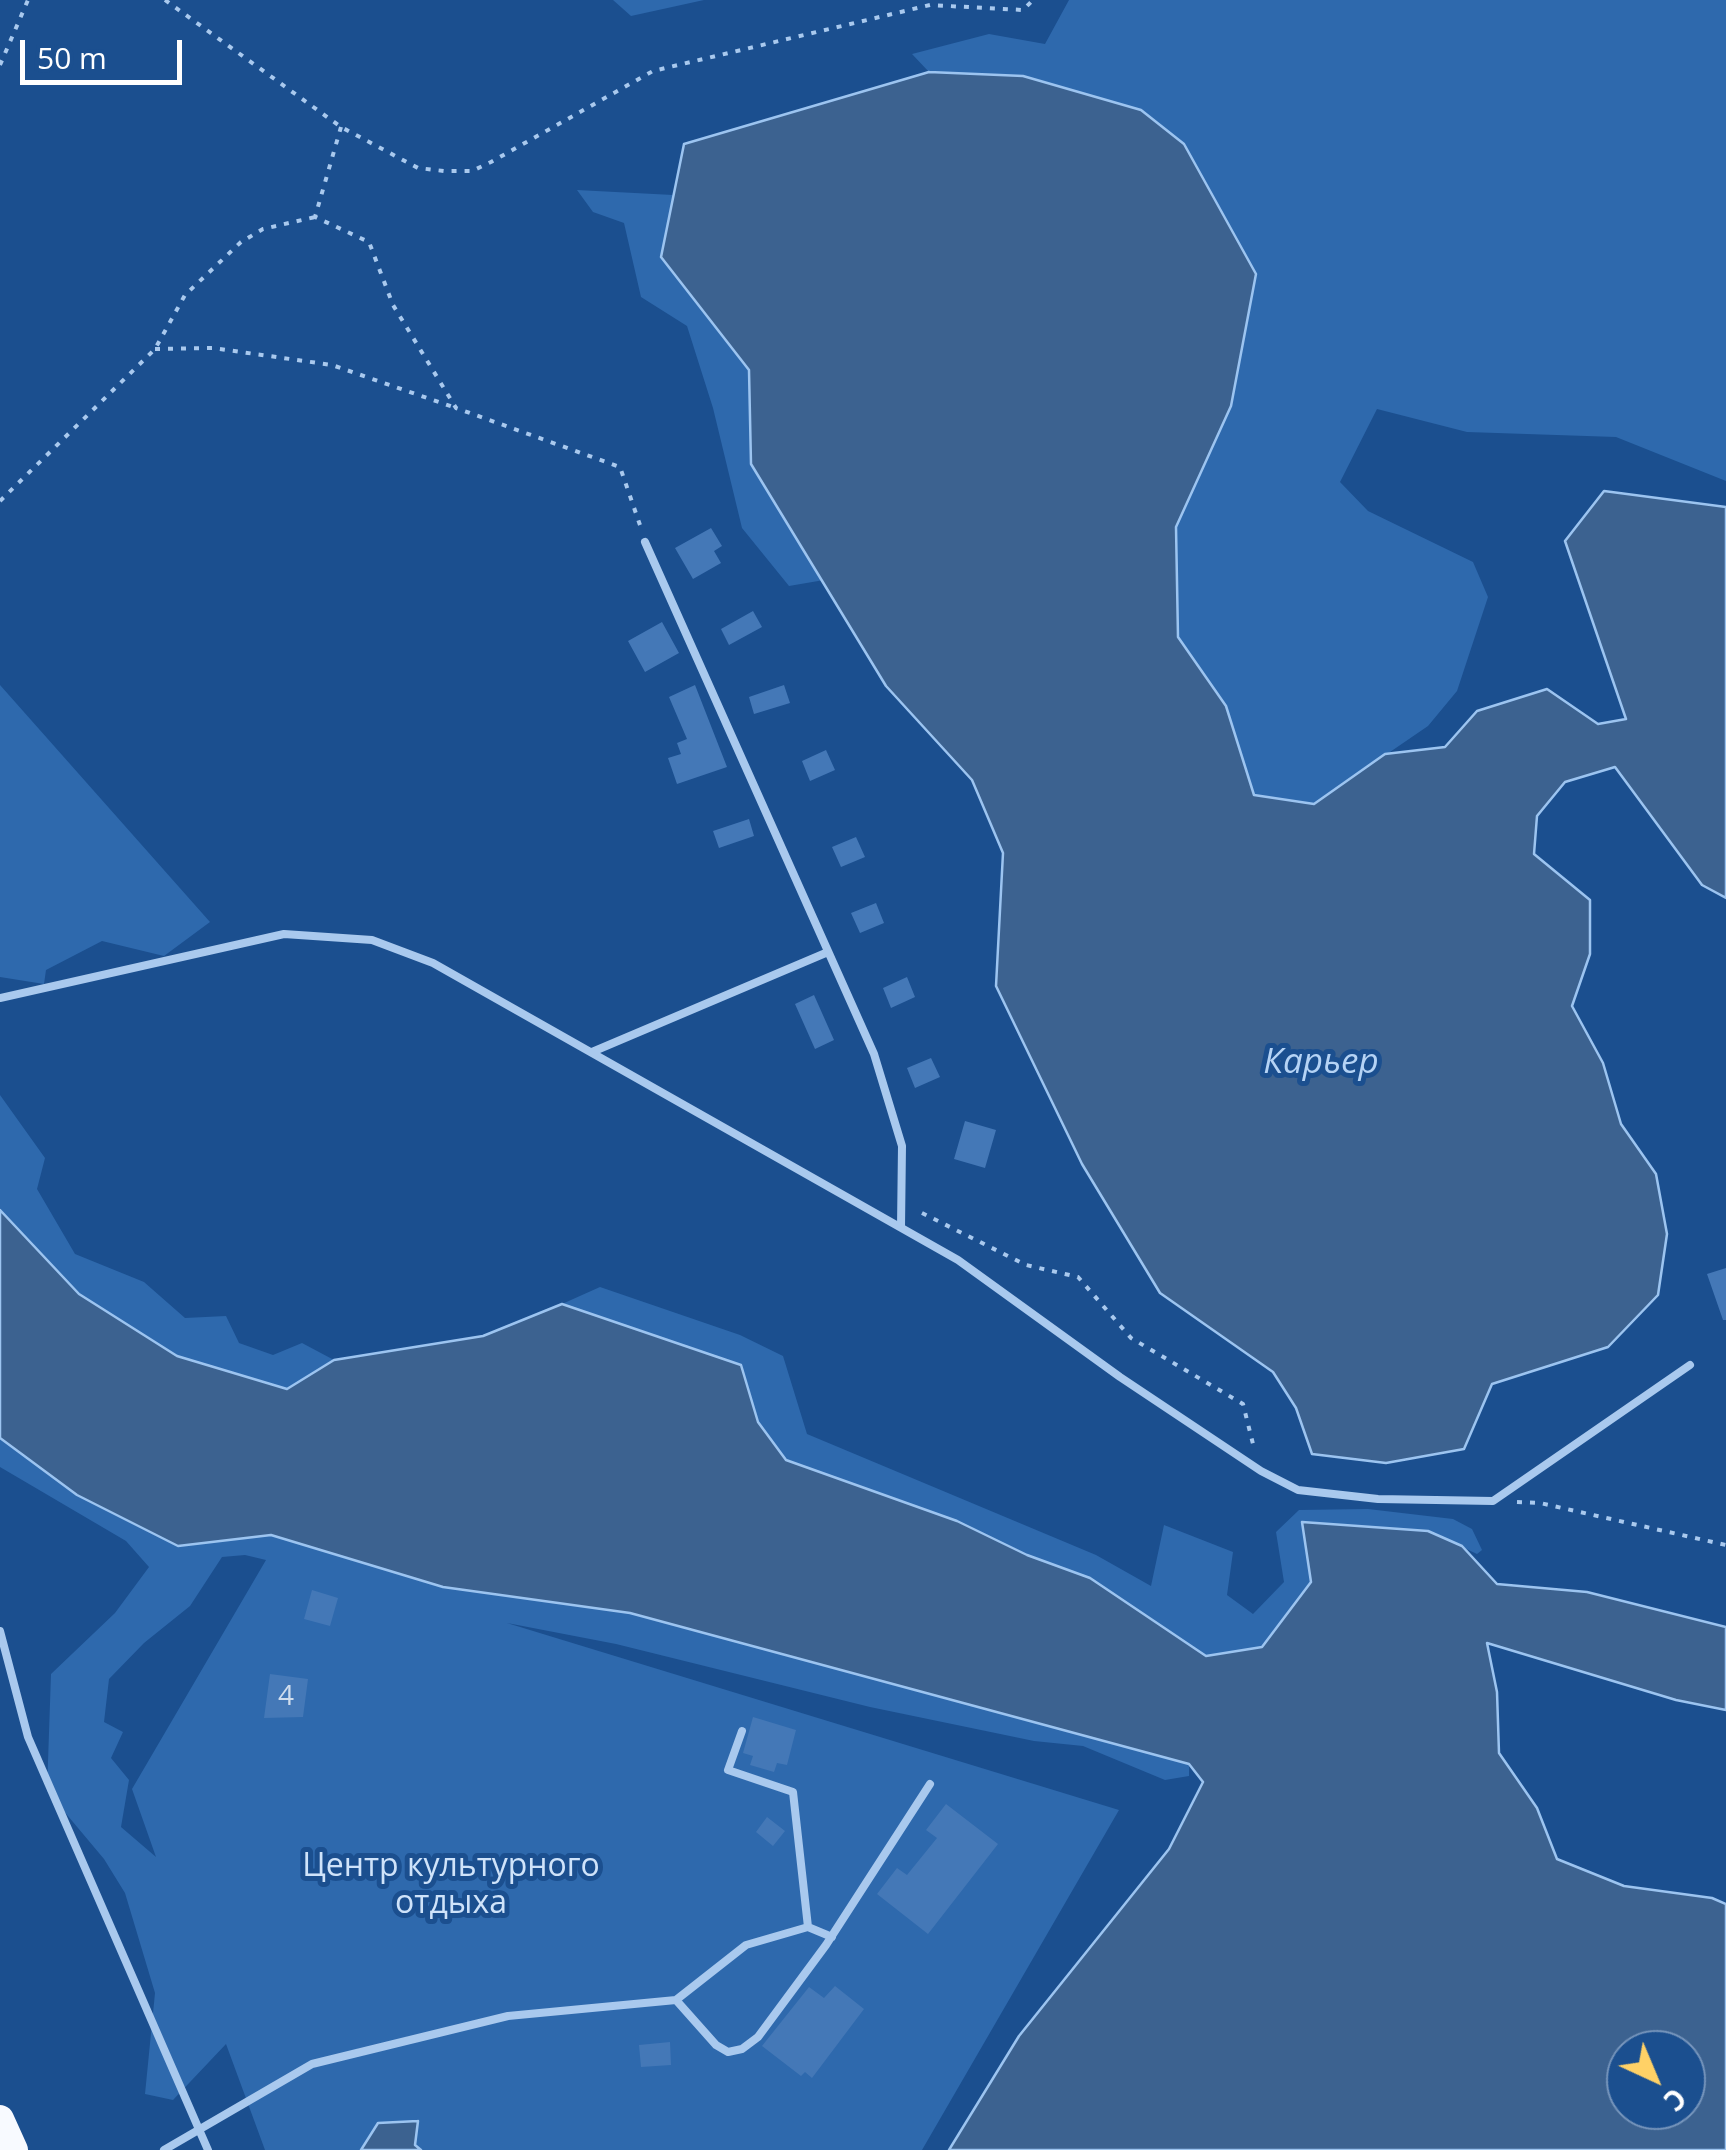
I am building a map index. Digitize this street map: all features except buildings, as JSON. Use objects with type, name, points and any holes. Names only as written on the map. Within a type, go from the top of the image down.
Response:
[{"type":"highway","points":[[0,2119],[14,2150]]},
{"type":"lane","points":[[646,542],[874,1054],[902,1146],[901,1227]]},
{"type":"lane","points":[[0,998],[284,934],[372,940],[433,962],[958,1260],[1260,1471],[1298,1490],[1378,1500],[1493,1502],[1690,1364]]},
{"type":"lane","points":[[592,1052],[828,952]]},
{"type":"lane","points":[[0,1632],[28,1737],[208,2150]]},
{"type":"lane","points":[[742,1731],[728,1770],[793,1792],[808,1927]]},
{"type":"lane","points":[[676,2000],[716,2045],[728,2052],[742,2049],[758,2038],[832,1937],[930,1784]]},
{"type":"lane","points":[[164,2150],[312,2064],[508,2016],[676,2000],[746,1945],[808,1927],[832,1937]]},
{"type":"path","points":[[0,65],[28,0]]},
{"type":"path","points":[[165,0],[341,127],[418,168],[472,171],[653,71],[930,5],[1022,10],[1033,0]]},
{"type":"path","points":[[315,217],[341,127]]},
{"type":"path","points":[[0,501],[155,349],[186,296],[241,242],[263,229],[315,217],[369,242],[393,305],[456,408]]},
{"type":"path","points":[[155,349],[214,348],[332,365],[620,468],[646,542]]},
{"type":"path","points":[[922,1213],[1026,1264],[1078,1277],[1131,1338],[1243,1404],[1260,1471]]},
{"type":"path","points":[[1493,1502],[1540,1503],[1726,1546]]},
{"type":"green space","points":[[613,0],[704,0],[631,16]]},
{"type":"green space","points":[[1069,0],[1726,0],[1726,481],[1616,437],[1467,432],[1377,409],[1340,482],[1368,511],[1473,562],[1488,597],[1457,691],[1428,726],[1314,804],[1254,795],[1226,706],[1178,637],[1176,527],[1231,406],[1023,76],[929,72],[912,54],[989,34],[1045,44]]},
{"type":"green space","points":[[577,190],[673,195],[661,257],[749,370],[751,464],[824,580],[789,586],[742,528],[713,408],[687,326],[641,297],[624,223],[593,212]]},
{"type":"green space","points":[[0,685],[210,922],[164,956],[102,941],[46,970],[44,984],[0,977]]},
{"type":"green space","points":[[0,1095],[45,1158],[37,1189],[75,1254],[144,1282],[185,1318],[226,1316],[239,1343],[273,1355],[302,1343],[334,1360],[288,1389],[177,1356],[79,1294],[0,1210]]},
{"type":"green space","points":[[600,1287],[740,1335],[783,1356],[807,1434],[1096,1555],[1151,1586],[1164,1525],[1233,1552],[1227,1595],[1253,1614],[1284,1582],[1276,1532],[1299,1510],[1368,1509],[1453,1519],[1472,1529],[1482,1550],[1477,1554],[1428,1531],[1302,1523],[1311,1581],[1262,1647],[1206,1656],[1090,1578],[1027,1555],[957,1521],[786,1460],[758,1422],[741,1365],[562,1304]]},
{"type":"green space","name":"Центр культурного отдыха","points":[[0,1438],[77,1495],[178,1546],[271,1535],[443,1587],[630,1613],[1163,1756],[1189,1764],[1189,1776],[1165,1780],[1083,1746],[1034,1741],[870,1707],[616,1644],[507,1623],[1119,1810],[922,2150],[265,2150],[226,2044],[173,2100],[145,2094],[155,1993],[125,1893],[104,1859],[47,1791],[51,1674],[115,1613],[149,1567],[126,1541],[0,1467]],"holes":[[[245,1555],[266,1560],[132,1789],[156,1857],[121,1827],[129,1780],[111,1758],[123,1732],[104,1722],[109,1679],[144,1643],[190,1606],[222,1557]]]},
{"type":"water","name":"Карьер","points":[[929,72],[1023,76],[1141,110],[1184,144],[1256,274],[1231,406],[1176,527],[1178,637],[1226,706],[1254,795],[1314,804],[1385,754],[1445,747],[1477,711],[1547,689],[1598,724],[1626,719],[1565,541],[1604,491],[1726,507],[1726,898],[1702,885],[1615,767],[1565,782],[1537,816],[1534,854],[1590,900],[1590,954],[1572,1006],[1603,1063],[1621,1124],[1656,1174],[1667,1234],[1658,1295],[1608,1347],[1492,1384],[1464,1449],[1386,1463],[1312,1454],[1296,1408],[1273,1372],[1160,1293],[1082,1164],[996,986],[1003,853],[972,780],[886,686],[751,464],[749,370],[661,257],[684,144]]},
{"type":"water","points":[[0,1210],[79,1294],[177,1356],[287,1389],[334,1360],[483,1336],[562,1304],[741,1365],[758,1422],[786,1460],[957,1521],[1027,1555],[1090,1578],[1206,1656],[1262,1647],[1311,1582],[1302,1522],[1428,1531],[1462,1546],[1497,1584],[1587,1592],[1726,1627],[1726,1710],[1676,1700],[1487,1643],[1497,1692],[1499,1753],[1537,1808],[1557,1859],[1624,1886],[1712,1898],[1726,1904],[1726,2150],[949,2150],[1019,2036],[1169,1849],[1203,1782],[1189,1764],[630,1613],[443,1587],[271,1535],[178,1546],[77,1495],[0,1438]]},
{"type":"water","points":[[418,2121],[415,2145],[421,2150],[361,2150],[378,2123]]}]
